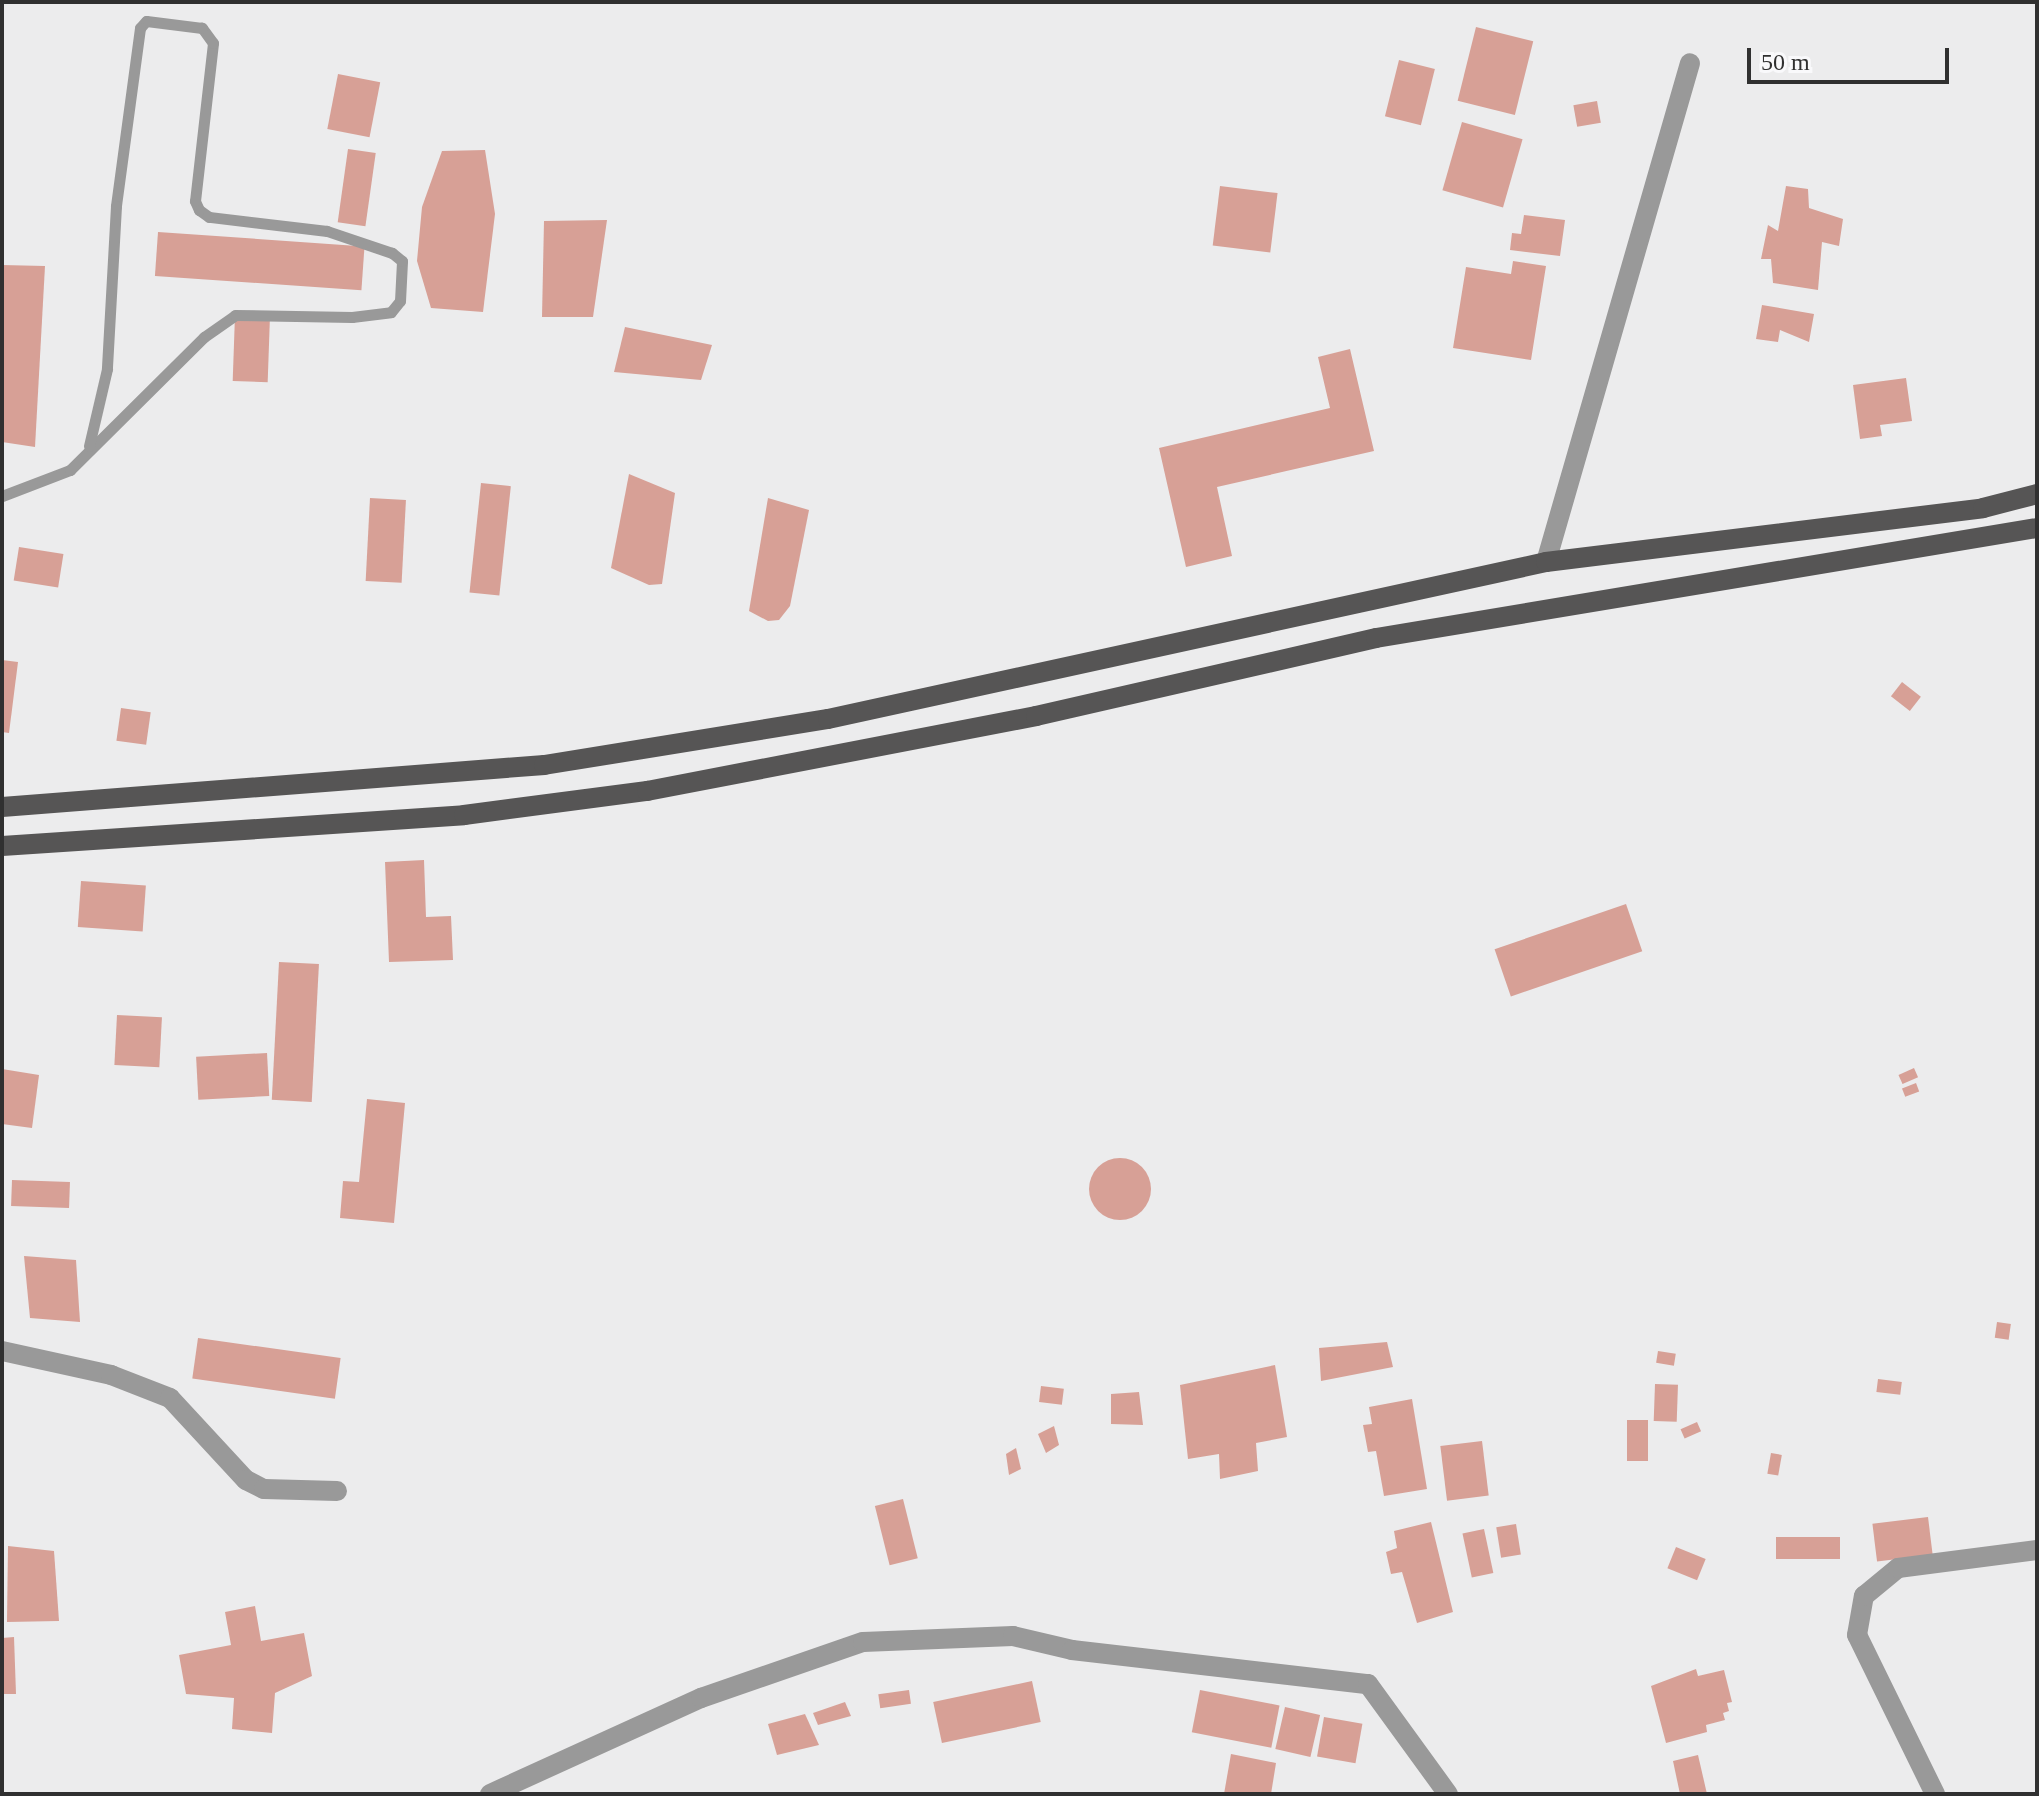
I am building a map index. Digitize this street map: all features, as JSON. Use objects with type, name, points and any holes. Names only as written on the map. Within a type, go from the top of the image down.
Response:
[{"type":"main road","points":[[2,807],[544,765],[707,740],[828,719],[1546,562],[1983,508],[2037,494]]},
{"type":"main road","points":[[2,846],[464,815],[647,791],[1036,716],[1376,638],[2037,528]]},
{"type":"street","points":[[1546,562],[1690,63]]},
{"type":"street","points":[[2,1351],[111,1375],[170,1398],[246,1480],[264,1489],[337,1491]]},
{"type":"street","points":[[1935,1794],[1857,1635],[1864,1596],[1898,1568],[2037,1550]]},
{"type":"street","points":[[490,1794],[701,1698],[863,1642],[1013,1636],[1072,1650],[1368,1684],[1448,1794]]},
{"type":"lane","points":[[2,496],[70,470],[89,446],[204,337],[235,315],[352,317],[391,312],[400,301],[402,261],[392,253],[327,231],[209,217],[199,210],[195,201],[213,43],[202,28],[146,21],[140,28],[116,206],[107,369],[89,446]]},
{"type":"building","points":[[1476,27],[1533,41],[1515,115],[1458,101]]},
{"type":"building","points":[[1399,60],[1435,69],[1421,125],[1385,116]]},
{"type":"building","points":[[338,74],[380,82],[370,137],[327,129]]},
{"type":"building","points":[[1597,101],[1601,123],[1577,127],[1573,105]]},
{"type":"building","points":[[1462,122],[1523,139],[1503,208],[1442,190]]},
{"type":"building","points":[[348,149],[376,153],[365,226],[338,222]]},
{"type":"building","points":[[485,150],[495,214],[483,312],[431,308],[417,261],[422,207],[442,151]]},
{"type":"building","points":[[1220,186],[1278,193],[1270,253],[1213,246]]},
{"type":"building","points":[[1786,186],[1808,189],[1809,208],[1843,219],[1839,246],[1822,242],[1818,290],[1773,283],[1771,259],[1761,259],[1768,225],[1778,231]]},
{"type":"building","points":[[1524,215],[1565,220],[1560,256],[1510,250],[1512,233],[1521,234]]},
{"type":"building","points":[[607,220],[593,317],[542,317],[544,221]]},
{"type":"building","points":[[158,232],[364,246],[361,290],[155,276]]},
{"type":"building","points":[[1513,261],[1546,266],[1531,360],[1453,348],[1466,267],[1511,274]]},
{"type":"building","points":[[2,265],[45,266],[35,447],[2,442]]},
{"type":"building","points":[[1762,305],[1814,314],[1809,342],[1780,330],[1778,342],[1756,339]]},
{"type":"building","points":[[235,315],[270,316],[268,382],[233,381]]},
{"type":"building","points":[[625,327],[712,345],[701,380],[614,372]]},
{"type":"building","points":[[1350,349],[1374,451],[1217,487],[1232,556],[1186,567],[1159,448],[1330,408],[1318,357]]},
{"type":"building","points":[[1906,378],[1912,421],[1880,425],[1882,436],[1860,439],[1853,385]]},
{"type":"building","points":[[629,474],[675,493],[662,584],[649,585],[611,568]]},
{"type":"building","points":[[481,483],[511,486],[499,596],[470,592]]},
{"type":"building","points":[[370,498],[406,500],[402,583],[366,581]]},
{"type":"building","points":[[768,498],[809,510],[790,606],[779,620],[768,621],[749,611]]},
{"type":"building","points":[[19,547],[63,554],[58,588],[14,581]]},
{"type":"building","points":[[2,660],[18,662],[9,733],[2,732]]},
{"type":"building","points":[[1902,682],[1921,697],[1910,711],[1891,696]]},
{"type":"building","points":[[121,708],[151,712],[146,745],[116,741]]},
{"type":"building","points":[[424,860],[426,917],[451,916],[453,960],[389,962],[385,862]]},
{"type":"building","points":[[81,881],[146,886],[143,931],[78,927]]},
{"type":"building","points":[[1626,904],[1642,951],[1511,997],[1495,949]]},
{"type":"building","points":[[279,962],[319,964],[312,1102],[272,1100]]},
{"type":"building","points":[[117,1015],[162,1017],[159,1067],[114,1065]]},
{"type":"building","points":[[267,1053],[269,1096],[198,1100],[196,1057]]},
{"type":"building","points":[[1914,1068],[1918,1077],[1903,1084],[1898,1075]]},
{"type":"building","points":[[2,1069],[39,1075],[32,1128],[2,1124]]},
{"type":"building","points":[[1916,1083],[1919,1091],[1905,1097],[1902,1088]]},
{"type":"building","points":[[367,1099],[405,1103],[394,1223],[340,1218],[343,1181],[359,1182]]},
{"type":"building","points":[[1120,1158],[1132,1160],[1142,1167],[1149,1177],[1149,1201],[1142,1211],[1132,1218],[1120,1220],[1108,1218],[1098,1211],[1091,1201],[1089,1189],[1091,1177],[1098,1167],[1108,1160]]},
{"type":"building","points":[[12,1180],[70,1182],[69,1208],[11,1206]]},
{"type":"building","points":[[24,1256],[76,1260],[80,1322],[30,1318]]},
{"type":"building","points":[[1997,1322],[2011,1324],[2009,1340],[1995,1338]]},
{"type":"building","points":[[198,1338],[341,1358],[335,1399],[192,1379]]},
{"type":"building","points":[[1387,1342],[1393,1367],[1321,1381],[1319,1348]]},
{"type":"building","points":[[1658,1351],[1676,1354],[1674,1366],[1656,1363]]},
{"type":"building","points":[[1275,1365],[1287,1437],[1256,1443],[1258,1471],[1220,1479],[1219,1454],[1188,1459],[1180,1385]]},
{"type":"building","points":[[1878,1379],[1902,1382],[1900,1395],[1876,1392]]},
{"type":"building","points":[[1655,1384],[1678,1385],[1677,1422],[1654,1421]]},
{"type":"building","points":[[1041,1386],[1064,1389],[1062,1405],[1039,1402]]},
{"type":"building","points":[[1139,1392],[1143,1425],[1111,1424],[1111,1394]]},
{"type":"building","points":[[1412,1399],[1427,1489],[1384,1496],[1376,1451],[1368,1452],[1363,1425],[1372,1424],[1369,1407]]},
{"type":"building","points":[[1627,1420],[1648,1420],[1648,1461],[1627,1461]]},
{"type":"building","points":[[1697,1422],[1701,1431],[1685,1438],[1681,1429]]},
{"type":"building","points":[[1054,1426],[1059,1445],[1046,1453],[1038,1434]]},
{"type":"building","points":[[1482,1441],[1489,1496],[1447,1501],[1440,1446]]},
{"type":"building","points":[[1016,1448],[1021,1469],[1009,1475],[1006,1454]]},
{"type":"building","points":[[1771,1453],[1782,1455],[1778,1476],[1767,1474]]},
{"type":"building","points":[[903,1499],[918,1558],[890,1565],[875,1506]]},
{"type":"building","points":[[1928,1517],[1933,1555],[1877,1562],[1872,1524]]},
{"type":"building","points":[[1431,1522],[1453,1612],[1417,1623],[1402,1572],[1391,1574],[1386,1552],[1397,1548],[1394,1531]]},
{"type":"building","points":[[1516,1524],[1521,1555],[1501,1558],[1496,1527]]},
{"type":"building","points":[[1484,1529],[1493,1573],[1472,1578],[1462,1534]]},
{"type":"building","points":[[1776,1537],[1840,1537],[1840,1559],[1776,1559]]},
{"type":"building","points":[[8,1546],[54,1551],[59,1621],[7,1622]]},
{"type":"building","points":[[1676,1547],[1706,1559],[1697,1580],[1667,1568]]},
{"type":"building","points":[[255,1606],[261,1641],[304,1633],[312,1676],[275,1693],[272,1733],[232,1729],[234,1698],[186,1694],[179,1655],[231,1645],[225,1612]]},
{"type":"building","points":[[14,1637],[16,1694],[2,1694],[2,1638]]},
{"type":"building","points":[[1696,1669],[1698,1676],[1724,1670],[1732,1702],[1727,1703],[1729,1711],[1723,1713],[1725,1720],[1706,1725],[1707,1732],[1666,1743],[1651,1686]]},
{"type":"building","points":[[1032,1681],[1041,1722],[942,1743],[933,1702]]},
{"type":"building","points":[[909,1690],[911,1704],[880,1708],[878,1694]]},
{"type":"building","points":[[1200,1690],[1280,1705],[1271,1748],[1192,1732]]},
{"type":"building","points":[[845,1702],[851,1716],[818,1725],[813,1713]]},
{"type":"building","points":[[1285,1707],[1320,1715],[1310,1757],[1275,1749]]},
{"type":"building","points":[[805,1714],[819,1745],[777,1755],[768,1724]]},
{"type":"building","points":[[1324,1717],[1362,1724],[1355,1763],[1317,1756]]},
{"type":"building","points":[[1231,1754],[1276,1763],[1271,1794],[1224,1794]]},
{"type":"building","points":[[1698,1755],[1707,1794],[1680,1794],[1673,1761]]}]
